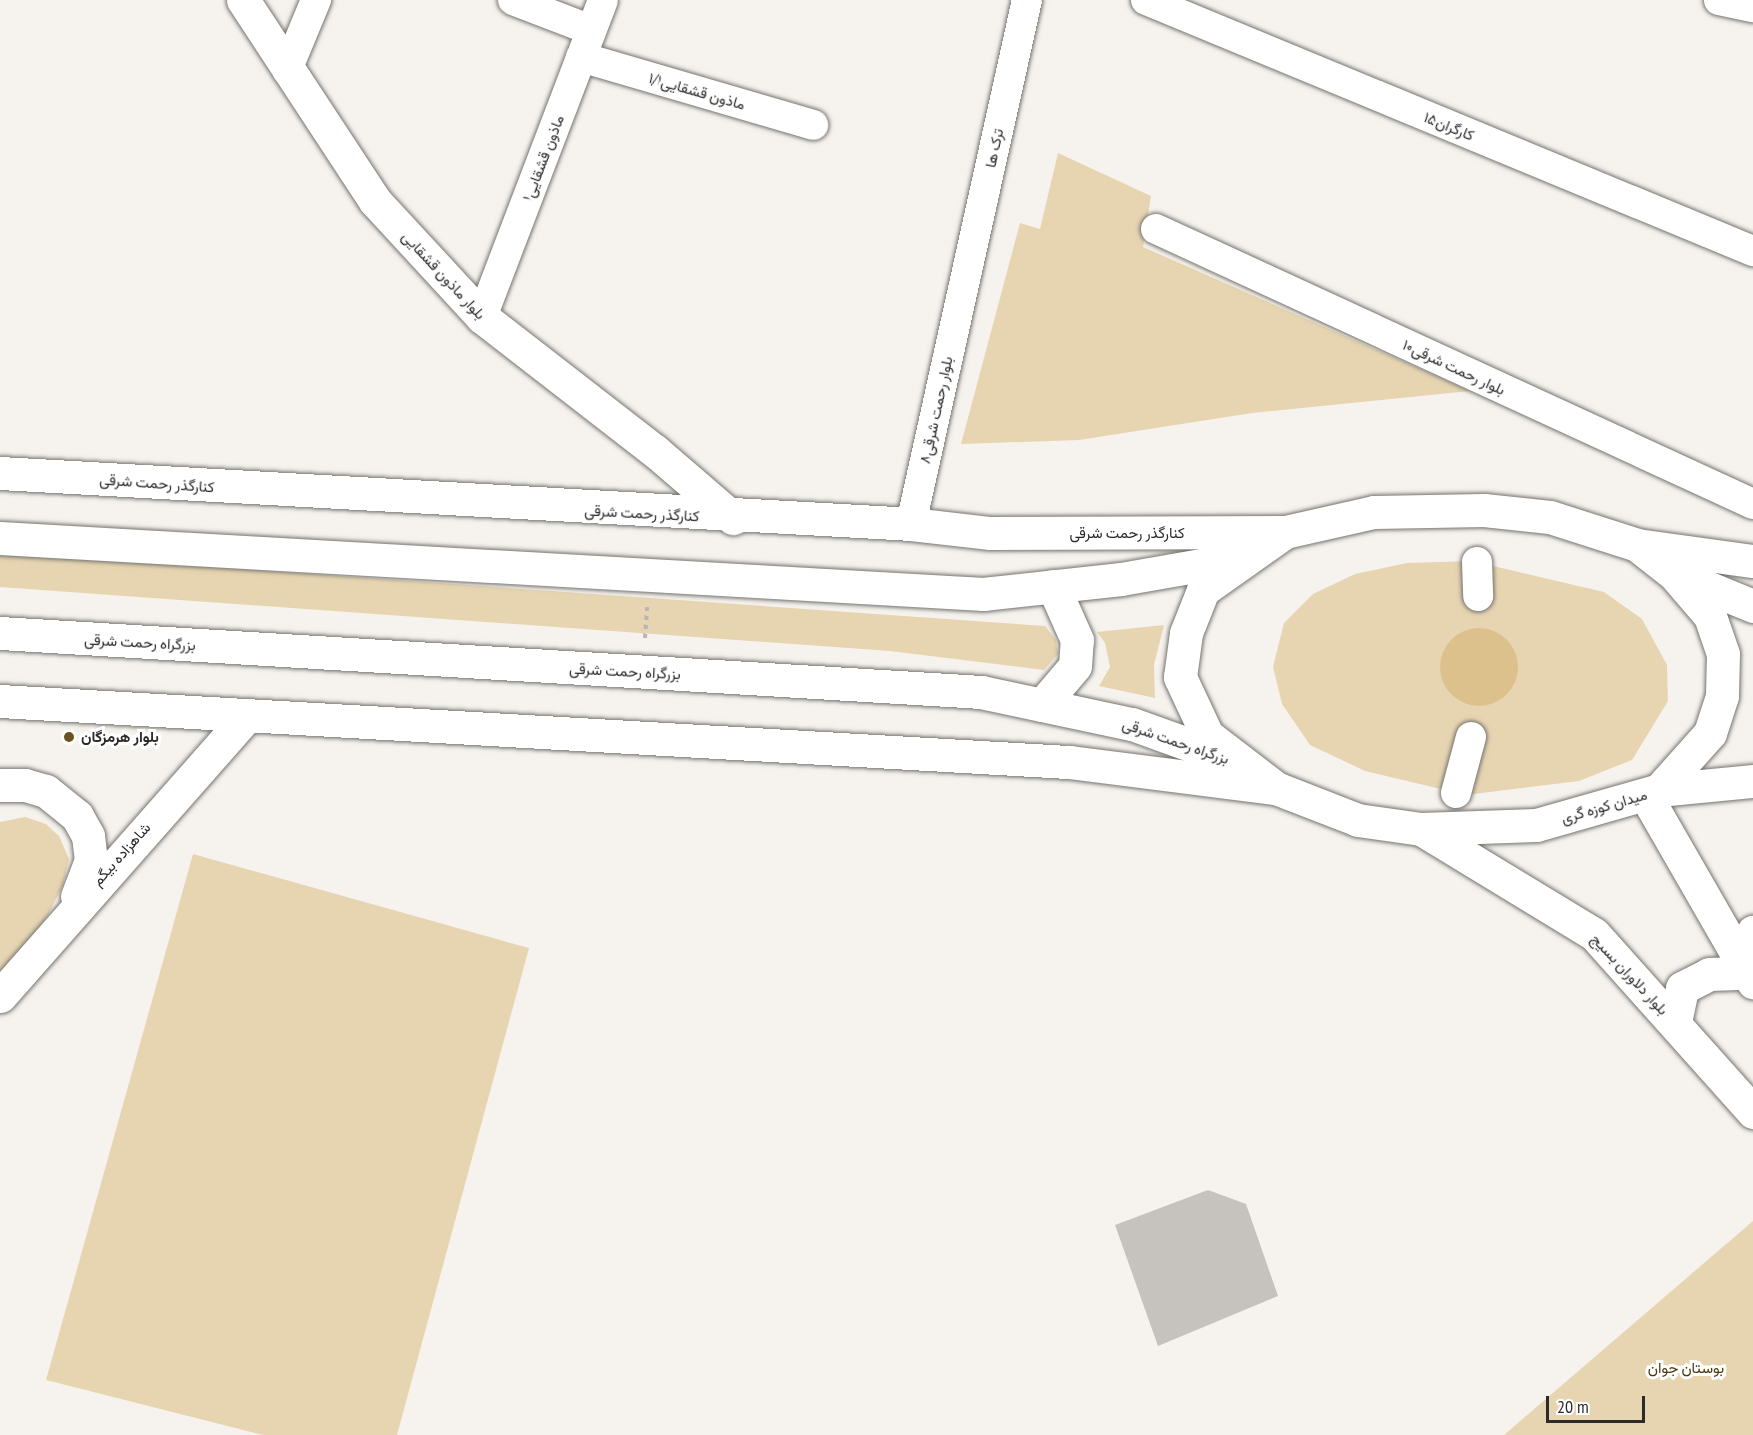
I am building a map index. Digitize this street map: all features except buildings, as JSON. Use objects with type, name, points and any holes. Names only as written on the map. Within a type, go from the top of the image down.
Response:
[{"type":"main road","name":"بلوار ماذون قشقایی","points":[[243,0],[375,201],[482,317],[656,451],[733,518]]},
{"type":"main road","name":"کنارگذر رحمت شرقی","points":[[0,473],[733,518],[911,524],[990,533],[1285,532]]},
{"type":"main road","name":"میدان کوزه گری","points":[[1484,510],[1550,517],[1637,545],[1674,574],[1710,616],[1723,654],[1722,696],[1710,733],[1653,793],[1536,825],[1421,829],[1358,820],[1276,788],[1240,764],[1207,735],[1180,677],[1186,633],[1203,590],[1245,557],[1285,532],[1374,512],[1484,510]]},
{"type":"main road","points":[[0,538],[983,594],[1053,586],[1245,557]]},
{"type":"main road","points":[[1637,545],[1753,561]]},
{"type":"main road","points":[[1674,574],[1753,606]]},
{"type":"main road","points":[[1042,705],[1075,666],[1077,640],[1053,586]]},
{"type":"main road","name":"بزرگراه رحمت شرقی","points":[[0,633],[981,692],[1132,724],[1240,764]]},
{"type":"main road","points":[[0,701],[1069,762],[1276,788]]},
{"type":"main road","name":"شاهزاده بیگم","points":[[0,996],[68,914],[247,716]]},
{"type":"main road","points":[[1749,977],[1653,793],[1753,781]]},
{"type":"main road","points":[[0,785],[25,784],[46,791],[77,816],[88,836],[91,860],[68,914]]},
{"type":"main road","name":"بلوار دلاوران بسیج","points":[[1421,829],[1594,934],[1753,1112]]},
{"type":"main road","points":[[1749,977],[1753,932]]},
{"type":"main road","points":[[1675,1022],[1682,988],[1709,974],[1749,977]]},
{"type":"street","points":[[287,70],[316,0]]},
{"type":"street","name":"ماذون قشقایی۱/۱","points":[[513,0],[586,43],[813,125]]},
{"type":"street","name":"ماذون قشقایی۱","points":[[482,317],[603,0]]},
{"type":"street","name":"ترک ها","points":[[962,297],[1027,0]]},
{"type":"street","name":"۱۵کارگران","points":[[1146,0],[1753,251]]},
{"type":"street","points":[[1719,0],[1753,7]]},
{"type":"street","name":"۱۰بلوار رحمت شرقی","points":[[1156,229],[1753,504]]},
{"type":"street","name":"بلوار رحمت شرقی۸","points":[[911,524],[962,297]]},
{"type":"street","points":[[1477,562],[1478,596]]},
{"type":"street","points":[[1456,793],[1471,737]]},
{"type":"path","points":[[643,672],[649,574]]},
{"type":"green space","points":[[1058,153],[1151,196],[1143,247],[1470,391],[1252,413],[1079,440],[961,444],[1020,223],[1040,229]]},
{"type":"green space","points":[[0,552],[1045,626],[1056,640],[1058,654],[1044,670],[890,651],[0,587]]},
{"type":"green space","points":[[1472,561],[1604,592],[1642,619],[1667,665],[1668,701],[1632,760],[1579,781],[1466,795],[1365,771],[1310,745],[1282,704],[1273,667],[1284,623],[1313,594],[1355,574],[1407,563]]},
{"type":"green space","points":[[1164,625],[1154,665],[1155,698],[1099,686],[1110,667],[1105,643],[1097,632]]},
{"type":"green space","points":[[25,817],[46,824],[59,836],[69,859],[63,885],[47,917],[0,978],[0,822]]},
{"type":"green space","points":[[193,854],[529,948],[397,1435],[263,1435],[46,1380]]},
{"type":"green space","name":"بوستان جوان","points":[[1753,1221],[1753,1435],[1504,1435],[1654,1306]]},
{"type":"shaded area","points":[[1471,628],[1487,628],[1501,634],[1512,645],[1518,659],[1518,675],[1512,689],[1501,700],[1487,706],[1471,706],[1457,700],[1446,689],[1440,675],[1440,659],[1446,645],[1457,634]]},
{"type":"place","name":"بلوار هرمزگان","points":[[69,737]]}]
